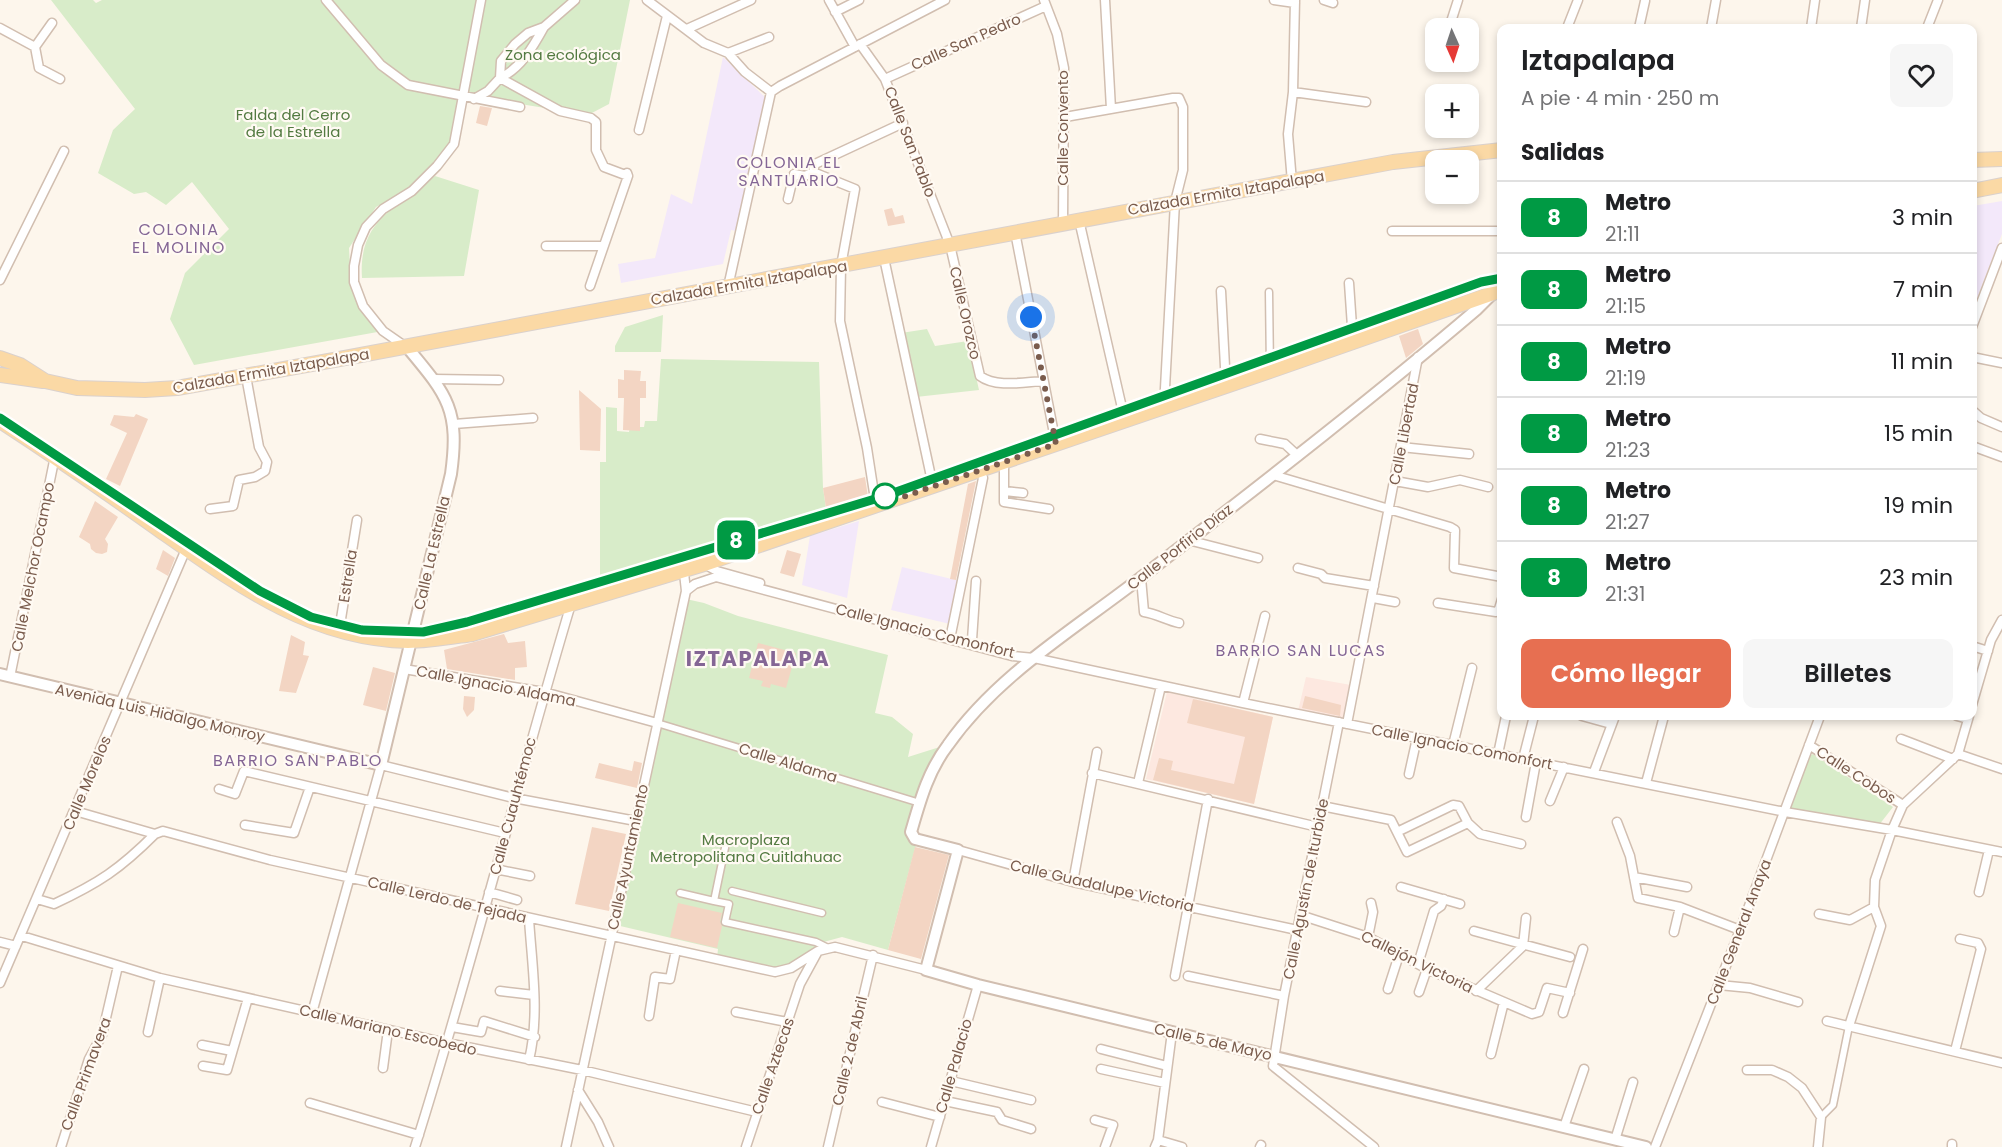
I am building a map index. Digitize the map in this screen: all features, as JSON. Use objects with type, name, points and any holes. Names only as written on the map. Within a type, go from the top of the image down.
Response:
[{"type":"main road","name":"Calzada Ermita Iztapalapa","points":[[0,358],[20,365],[45,381],[77,388],[145,390],[177,388],[1393,162],[1497,151]]},
{"type":"main road","points":[[1977,160],[2002,159]]},
{"type":"main road","points":[[1977,190],[2002,185]]},
{"type":"main road","points":[[0,421],[55,456],[186,549],[270,604],[339,631],[411,641],[472,634],[704,564],[1497,292]]},
{"type":"main road","points":[[0,375],[45,381]]},
{"type":"street","points":[[326,0],[381,65],[408,85],[520,107]]},
{"type":"street","points":[[407,347],[383,330],[363,306],[354,282],[358,244],[366,227],[383,209],[412,191],[437,166],[454,144],[465,97],[481,0]]},
{"type":"street","points":[[474,99],[488,91],[500,78],[511,73],[523,60],[544,27],[575,0]]},
{"type":"street","points":[[647,0],[704,42],[728,53],[745,72],[771,92]]},
{"type":"street","points":[[687,29],[751,0]]},
{"type":"street","name":"Calle San Pablo","points":[[829,0],[858,46],[885,79],[950,245]]},
{"type":"street","points":[[835,12],[859,0]]},
{"type":"street","points":[[728,287],[771,92],[945,0]]},
{"type":"street","points":[[1105,0],[1111,109]]},
{"type":"street","points":[[1274,0],[1295,2],[1293,92],[1288,134],[1292,182]]},
{"type":"street","points":[[1452,18],[1458,0]]},
{"type":"street","points":[[1569,24],[1578,0]]},
{"type":"street","points":[[1712,24],[1716,0]]},
{"type":"street","points":[[1812,24],[1815,0]]},
{"type":"street","points":[[1862,24],[1865,0]]},
{"type":"street","points":[[1929,24],[1938,0]]},
{"type":"street","points":[[1640,24],[1645,1]]},
{"type":"street","name":"Calle San Pedro","points":[[885,79],[1045,3]]},
{"type":"street","name":"Calle Convento","points":[[1045,3],[1057,34],[1064,68],[1063,223]]},
{"type":"street","points":[[639,130],[667,16]]},
{"type":"street","points":[[52,23],[35,47],[39,68],[60,78]]},
{"type":"street","points":[[500,78],[501,61],[515,44],[528,33],[544,27]]},
{"type":"street","points":[[0,28],[35,47]]},
{"type":"street","points":[[728,53],[769,38]]},
{"type":"street","points":[[500,78],[560,111],[591,118],[596,122],[596,150],[604,167],[627,174],[590,286]]},
{"type":"street","points":[[1293,92],[1366,102]]},
{"type":"street","points":[[1065,117],[1179,98],[1183,107],[1183,170],[1175,202],[1164,407]]},
{"type":"street","points":[[813,172],[815,164],[903,123]]},
{"type":"street","points":[[0,280],[64,151]]},
{"type":"street","points":[[788,199],[794,174],[805,176],[813,172],[855,189],[841,266],[840,321],[867,448],[876,506]]},
{"type":"street","points":[[1079,220],[1125,421]]},
{"type":"street","points":[[1392,231],[1497,231]]},
{"type":"street","points":[[1015,232],[1056,444]]},
{"type":"street","name":"Calle Orozco","points":[[950,245],[978,369],[985,379],[1004,382],[1043,381]]},
{"type":"street","points":[[546,246],[603,246]]},
{"type":"street","points":[[1977,314],[2002,248]]},
{"type":"street","points":[[884,258],[933,486]]},
{"type":"street","points":[[1349,283],[1353,340]]},
{"type":"street","points":[[1221,291],[1226,386]]},
{"type":"street","points":[[1269,292],[1270,371]]},
{"type":"street","name":"Calle Porfirio Díaz","points":[[911,832],[936,762],[948,743],[988,698],[1034,658],[1298,456],[1497,292]]},
{"type":"street","name":"Calle La Estrella","points":[[312,1013],[372,802],[451,474],[454,449],[451,410],[434,379],[407,347]]},
{"type":"street","name":"Calle Libertad","points":[[1343,723],[1390,511],[1418,357]]},
{"type":"street","points":[[1977,358],[2002,363]]},
{"type":"street","points":[[210,509],[233,506],[239,480],[255,477],[265,471],[267,462],[259,447],[246,376]]},
{"type":"street","points":[[434,379],[499,380]]},
{"type":"street","points":[[1977,414],[2002,427]]},
{"type":"street","points":[[453,424],[533,418]]},
{"type":"street","points":[[1260,439],[1285,444],[1298,456]]},
{"type":"street","points":[[1401,447],[1469,454]]},
{"type":"street","points":[[1977,448],[2002,457]]},
{"type":"street","name":"Calle Melchor Ocampo","points":[[5,676],[55,456]]},
{"type":"street","points":[[1004,462],[1004,502],[1049,509]]},
{"type":"street","points":[[1274,475],[1450,527],[1455,530],[1454,568],[1497,576]]},
{"type":"street","points":[[951,636],[983,478]]},
{"type":"street","points":[[1395,481],[1428,487],[1460,480],[1488,487]]},
{"type":"street","points":[[1005,491],[1023,494]]},
{"type":"street","name":"Estrella","points":[[339,631],[357,520]]},
{"type":"street","points":[[1188,540],[1258,558]]},
{"type":"street","name":"Calle Morelos","points":[[0,983],[122,703],[186,549]]},
{"type":"street","name":"Calle Ignacio Comonfort","points":[[704,564],[728,574],[951,636],[1012,656],[1034,658],[1243,703],[1785,812],[2002,852]]},
{"type":"street","points":[[1298,568],[1321,574],[1325,578],[1374,586]]},
{"type":"street","points":[[678,571],[684,573],[686,591]]},
{"type":"street","name":"Calle Ignacio Comonfort","points":[[686,591],[695,584],[716,577],[972,640],[1018,652],[1021,656]]},
{"type":"street","points":[[1141,578],[1144,612],[1160,615],[1165,620],[1179,623]]},
{"type":"street","points":[[972,640],[976,580]]},
{"type":"street","name":"Calle Ayuntamiento","points":[[566,1147],[686,591]]},
{"type":"street","points":[[1372,598],[1395,602]]},
{"type":"street","points":[[1438,603],[1496,612],[1497,610]]},
{"type":"street","name":"Calle Cuauhtémoc","points":[[415,1147],[453,1027],[514,798],[570,604]]},
{"type":"street","points":[[1243,703],[1265,616]]},
{"type":"street","points":[[1977,684],[2002,620]]},
{"type":"street","points":[[1977,648],[1988,651]]},
{"type":"street","points":[[1454,745],[1472,668]]},
{"type":"street","name":"Calle Ignacio Aldama","points":[[404,669],[544,692],[657,723]]},
{"type":"street","name":"Avenida Luis Hidalgo Monroy","points":[[5,676],[514,798],[636,821]]},
{"type":"street","points":[[1138,783],[1161,686]]},
{"type":"street","points":[[1498,754],[1505,720]]},
{"type":"street","points":[[1523,759],[1533,720]]},
{"type":"street","points":[[1594,772],[1613,720]]},
{"type":"street","points":[[1646,783],[1663,720]]},
{"type":"street","name":"Calle General Anaya","points":[[1655,1147],[1719,985],[1818,720]]},
{"type":"street","points":[[1956,757],[1968,720]]},
{"type":"street","name":"Calle Aldama","points":[[657,723],[920,803]]},
{"type":"street","name":"Calle Agustín de Iturbide","points":[[1274,1056],[1322,806],[1343,723]]},
{"type":"street","points":[[1409,774],[1418,738]]},
{"type":"street","points":[[1901,739],[2002,769]]},
{"type":"street","name":"Calle Cobos","points":[[1809,745],[1903,805]]},
{"type":"street","points":[[1073,882],[1097,752]]},
{"type":"street","name":"Calle Cobos","points":[[1849,1026],[1881,926],[1874,907],[1875,880],[1892,830],[1903,805],[1956,757]]},
{"type":"street","points":[[1526,817],[1536,762]]},
{"type":"street","points":[[1550,801],[1564,767]]},
{"type":"street","points":[[219,789],[235,794],[244,771],[505,833]]},
{"type":"street","points":[[1092,772],[1318,827]]},
{"type":"street","points":[[245,825],[294,833],[310,787]]},
{"type":"street","points":[[1175,976],[1208,799]]},
{"type":"street","points":[[1397,832],[1453,805],[1459,806],[1468,822],[1480,834],[1521,844]]},
{"type":"street","points":[[1322,806],[1391,820],[1407,852],[1468,822]]},
{"type":"street","name":"Calle Lerdo de Tejada","points":[[75,811],[155,834],[163,831],[270,860],[775,972],[791,968],[818,951]]},
{"type":"street","points":[[1617,822],[1630,856],[1638,898],[1680,907],[1740,930]]},
{"type":"street","name":"Calle Guadalupe Victoria","points":[[911,832],[915,839],[1073,882],[1297,930]]},
{"type":"street","points":[[37,899],[54,904],[104,879],[126,863],[155,834]]},
{"type":"street","points":[[714,900],[726,843]]},
{"type":"street","points":[[926,970],[958,850]]},
{"type":"street","points":[[1978,892],[1989,850]]},
{"type":"street","points":[[495,869],[530,876]]},
{"type":"street","points":[[1634,877],[1687,887]]},
{"type":"street","points":[[1401,887],[1460,904]]},
{"type":"street","points":[[822,913],[732,890],[725,922],[816,942],[828,948]]},
{"type":"street","points":[[489,892],[517,900]]},
{"type":"street","points":[[680,893],[729,904]]},
{"type":"street","points":[[1418,964],[1434,911],[1441,906],[1444,899]]},
{"type":"street","points":[[1368,937],[1373,912],[1371,903]]},
{"type":"street","points":[[1674,932],[1680,907]]},
{"type":"street","points":[[1819,914],[1850,921],[1874,907]]},
{"type":"street","name":"Callejón Victoria","points":[[1300,915],[1368,937],[1427,969],[1532,1014],[1539,1012],[1547,988],[1570,993]]},
{"type":"street","points":[[1476,991],[1523,946],[1526,918]]},
{"type":"street","points":[[529,919],[534,995],[534,1037],[529,1060]]},
{"type":"street","points":[[1474,931],[1570,957]]},
{"type":"street","name":"Calle Mariano Escobedo","points":[[22,936],[160,978],[447,1043],[582,1070],[757,1112]]},
{"type":"street","points":[[1954,1051],[1981,949],[1978,943],[1960,939]]},
{"type":"street","points":[[0,942],[16,946]]},
{"type":"street","name":"Calle 5 de Mayo","points":[[818,951],[835,947],[978,985],[1646,1147]]},
{"type":"street","points":[[1563,1013],[1583,949]]},
{"type":"street","points":[[649,1016],[656,977],[670,979],[676,950]]},
{"type":"street","name":"Calle Aztecas","points":[[746,1147],[800,984],[818,951]]},
{"type":"street","points":[[931,951],[937,965],[948,976]]},
{"type":"street","points":[[1388,989],[1399,955]]},
{"type":"street","name":"Calle 2 de Abril","points":[[828,1147],[873,956]]},
{"type":"street","name":"Calle Primavera","points":[[61,1147],[89,1059],[102,1035],[118,966]]},
{"type":"street","points":[[1419,992],[1427,969]]},
{"type":"street","points":[[1188,976],[1284,996]]},
{"type":"street","points":[[148,1032],[160,978]]},
{"type":"street","name":"Calle Palacio","points":[[931,1147],[978,985]]},
{"type":"street","points":[[1719,985],[1750,988],[1798,1002]]},
{"type":"street","points":[[500,991],[534,995]]},
{"type":"street","points":[[203,1066],[227,1071],[248,998]]},
{"type":"street","points":[[1491,1054],[1504,1002]]},
{"type":"street","points":[[736,1012],[787,1023]]},
{"type":"street","points":[[453,1027],[481,1032],[484,1021],[534,1037]]},
{"type":"street","points":[[1827,1021],[2002,1063]]},
{"type":"street","points":[[1821,1117],[1833,1105],[1849,1026]]},
{"type":"street","points":[[382,1068],[388,1030]]},
{"type":"street","points":[[1172,1032],[1156,1143],[1182,1147]]},
{"type":"street","points":[[202,1045],[232,1051]]},
{"type":"street","points":[[1101,1049],[1167,1066]]},
{"type":"street","points":[[1274,1056],[1273,1066],[1374,1147]]},
{"type":"street","points":[[1101,1069],[1165,1083]]},
{"type":"street","points":[[1564,1127],[1584,1069]]},
{"type":"street","points":[[1747,1070],[1772,1070],[1788,1077],[1802,1088],[1821,1117],[1818,1147]]},
{"type":"street","points":[[951,1081],[1031,1100]]},
{"type":"street","points":[[1615,1140],[1633,1082]]},
{"type":"street","points":[[578,1090],[598,1122],[609,1147]]},
{"type":"street","points":[[945,1101],[997,1112],[1002,1120],[1031,1129]]},
{"type":"street","points":[[882,1102],[940,1117]]},
{"type":"street","points":[[310,1103],[419,1135]]},
{"type":"street","points":[[1095,1120],[1113,1125],[1105,1147]]},
{"type":"shaded area","points":[[723,57],[767,99],[737,231],[731,230],[723,264],[621,283],[618,264],[655,258],[671,194],[692,204]]},
{"type":"shaded area","points":[[2002,201],[2002,234],[1977,298],[1977,205]]},
{"type":"shaded area","points":[[859,521],[847,598],[802,585],[810,536]]},
{"type":"shaded area","points":[[902,567],[960,581],[950,624],[891,610]]},
{"type":"shaded area","points":[[1306,677],[1351,685],[1344,720],[1298,711]]},
{"type":"shaded area","points":[[1167,692],[1273,717],[1254,804],[1146,779]]},
{"type":"green space","name":"Falda del Cerro de la Estrella","points":[[51,0],[93,0],[96,3],[102,0],[630,0],[609,104],[588,115],[464,95],[455,139],[412,187],[376,207],[349,248],[351,284],[383,331],[194,365],[170,319],[185,273],[229,229],[192,182],[166,205],[146,192],[134,194],[98,173],[113,130],[135,109]]},
{"type":"green space","points":[[435,176],[479,190],[464,276],[362,278],[362,259],[373,229],[393,207]]},
{"type":"green space","points":[[663,315],[661,352],[615,352],[615,346],[625,327]]},
{"type":"green space","points":[[927,329],[935,346],[968,341],[979,390],[916,397],[901,333]]},
{"type":"green space","points":[[661,359],[819,362],[823,488],[826,508],[600,580],[600,462],[606,462],[606,407],[617,408],[617,431],[629,432],[630,427],[644,427],[645,421],[657,421]]},
{"type":"green space","name":"Macroplaza Metropolitana Cuitlahuac","points":[[686,599],[738,616],[888,655],[875,713],[892,717],[913,734],[908,757],[946,745],[907,834],[917,841],[888,950],[842,937],[820,943],[809,955],[777,970],[717,958],[718,949],[616,925]]},
{"type":"green space","points":[[1813,754],[1893,807],[1879,825],[1787,808],[1807,757]]},
{"type":"building","points":[[480,106],[492,108],[487,126],[476,123]]},
{"type":"building","points":[[892,208],[895,217],[903,215],[905,223],[888,226],[884,210]]},
{"type":"building","points":[[1418,329],[1423,344],[1406,358],[1399,336]]},
{"type":"building","points":[[624,370],[641,371],[640,381],[646,381],[646,398],[640,398],[640,431],[623,430],[624,398],[618,398],[618,379],[624,380]]},
{"type":"building","points":[[579,390],[601,409],[600,451],[580,450]]},
{"type":"building","points":[[136,414],[148,419],[120,486],[106,479],[127,433],[110,425],[114,415],[134,417]]},
{"type":"building","points":[[865,477],[868,497],[850,504],[826,508],[823,488]]},
{"type":"building","points":[[976,481],[956,580],[950,579],[968,484]]},
{"type":"building","points":[[95,501],[118,517],[105,539],[108,544],[107,552],[102,554],[96,553],[91,549],[90,544],[79,537]]},
{"type":"building","points":[[163,550],[175,558],[168,576],[156,569]]},
{"type":"building","points":[[787,550],[801,554],[794,577],[780,573]]},
{"type":"building","points":[[504,634],[508,643],[525,641],[527,667],[515,668],[515,680],[447,669],[444,650]]},
{"type":"building","points":[[291,635],[305,642],[303,655],[309,656],[296,693],[279,691]]},
{"type":"building","points":[[758,643],[796,653],[786,688],[771,684],[770,688],[761,686],[763,681],[749,678]]},
{"type":"building","points":[[373,667],[395,673],[386,711],[363,705]]},
{"type":"building","points":[[464,696],[475,697],[474,710],[467,717],[463,709]]},
{"type":"building","points":[[1305,696],[1341,705],[1340,716],[1302,708]]},
{"type":"building","points":[[1193,699],[1273,717],[1254,804],[1153,780],[1159,758],[1173,761],[1171,770],[1234,784],[1245,737],[1187,723]]},
{"type":"building","points":[[634,761],[642,763],[637,788],[595,778],[599,763],[632,771]]},
{"type":"building","points":[[592,827],[626,834],[609,911],[575,904]]},
{"type":"building","points":[[915,847],[949,855],[921,959],[888,950]]},
{"type":"building","points":[[678,903],[722,913],[720,921],[722,926],[717,948],[670,937]]},
{"type":"metro line","name":"8","points":[[0,418],[260,591],[311,617],[362,630],[423,632],[467,622],[885,496],[1481,282],[1497,279]]},
{"type":"district","name":"COLONIA EL SANTUARIO","points":[[789,171]]},
{"type":"district","name":"COLONIA EL MOLINO","points":[[179,238]]},
{"type":"district","name":"BARRIO SAN LUCAS","points":[[1301,650]]},
{"type":"district","name":"IZTAPALAPA","points":[[758,659]]},
{"type":"district","name":"BARRIO SAN PABLO","points":[[298,760]]},
{"type":"route","points":[[885,496],[894,500],[1056,444],[1031,317]]},
{"type":"park label","name":"Zona ecológica","points":[[563,55]]}]
